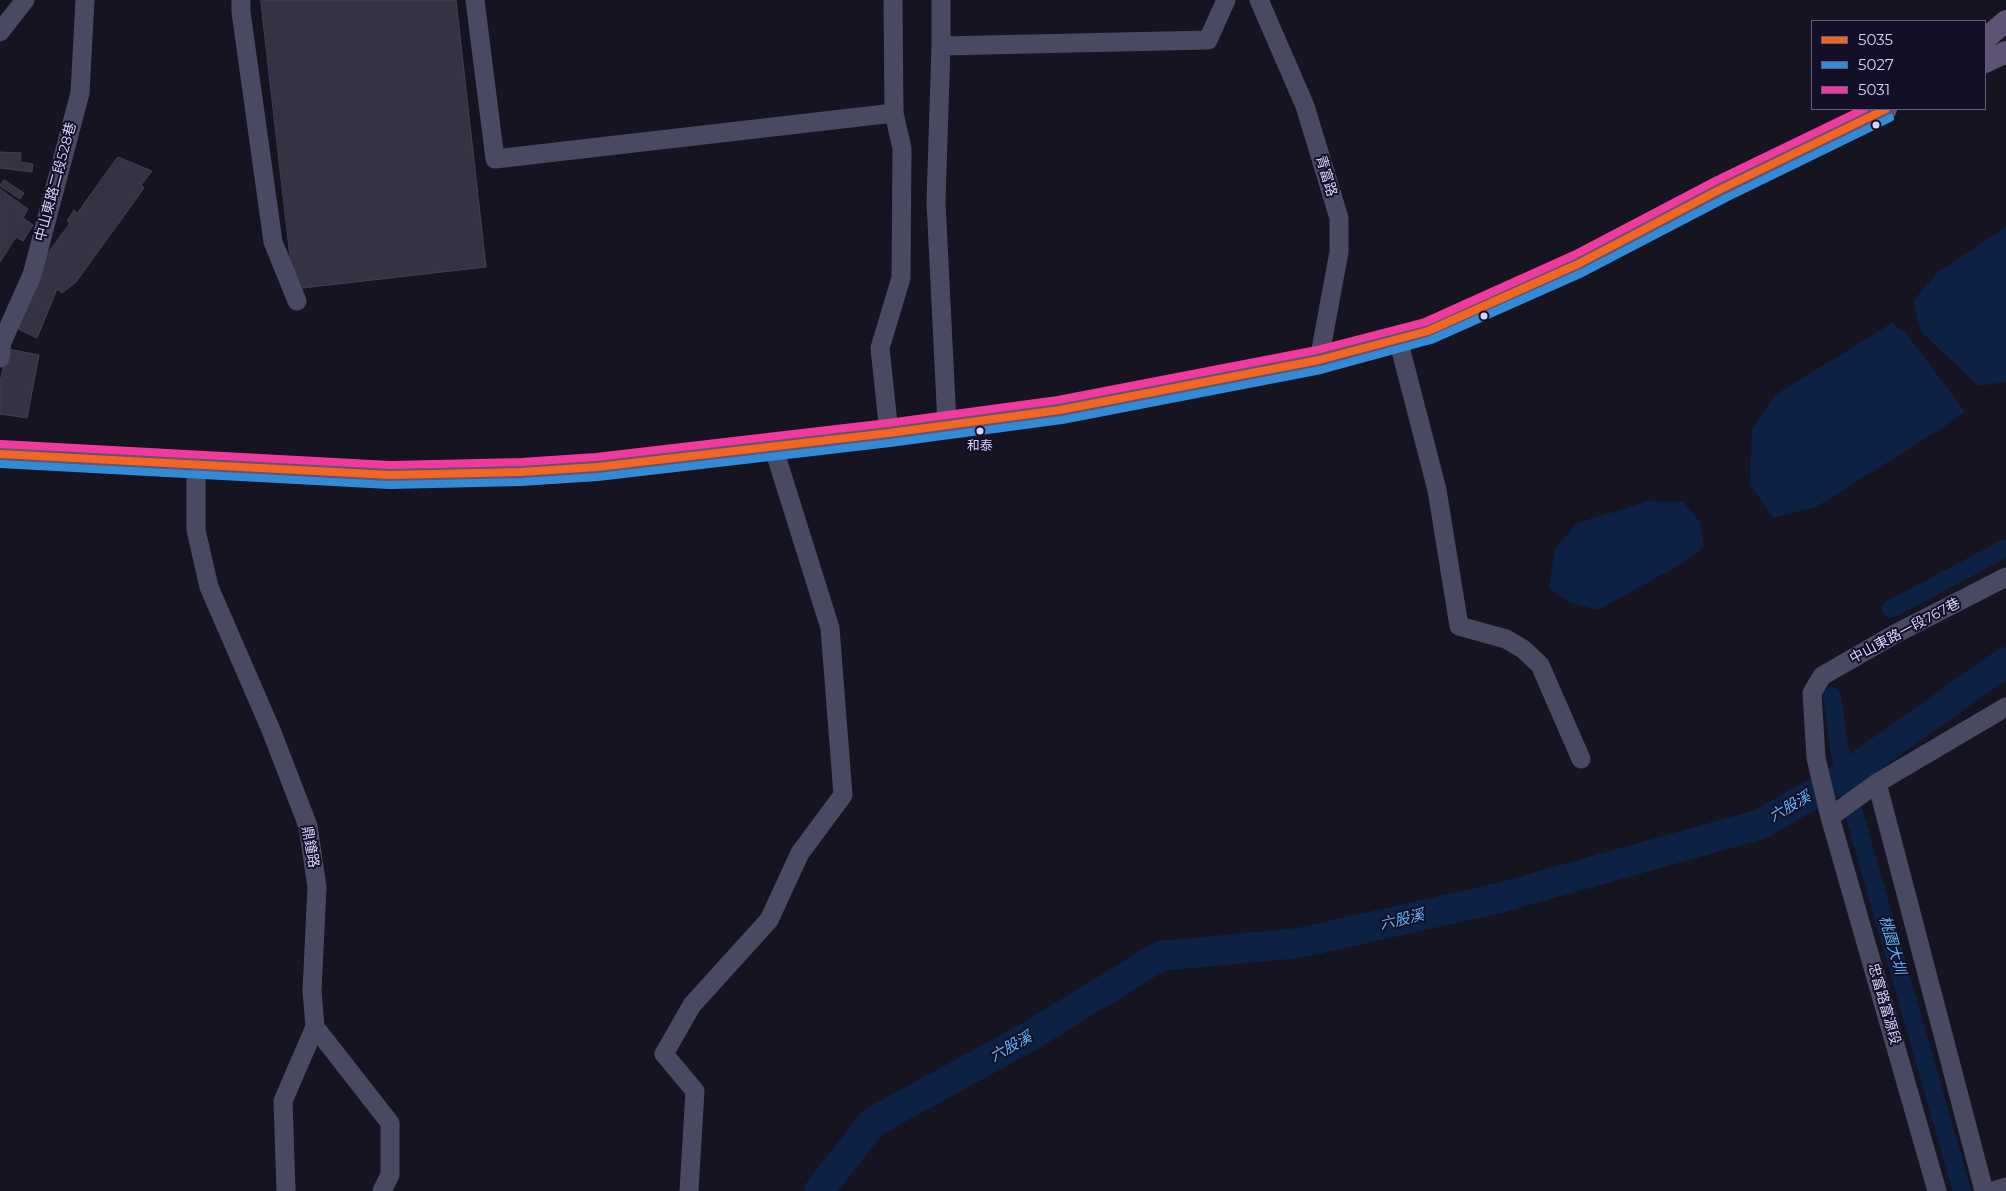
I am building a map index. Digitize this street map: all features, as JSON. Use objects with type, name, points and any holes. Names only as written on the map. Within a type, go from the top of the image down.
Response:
[{"type":"main road","points":[[1986,38],[2006,22]]},
{"type":"main road","points":[[1986,62],[2006,52]]},
{"type":"main road","points":[[0,454],[390,475],[512,472],[598,468],[889,433],[1060,410],[1319,360],[1428,331],[1578,264],[1722,189],[1884,110]]},
{"type":"street","points":[[0,32],[25,0]]},
{"type":"street","name":"中山東路二段528巷","points":[[0,358],[2,342],[32,275],[80,93],[85,0]]},
{"type":"street","points":[[241,0],[241,12],[274,242],[297,301]]},
{"type":"street","points":[[476,0],[495,159],[894,112]]},
{"type":"street","points":[[889,433],[880,348],[901,278],[902,148],[894,112],[893,0]]},
{"type":"street","points":[[941,0],[936,202],[947,424]]},
{"type":"street","points":[[941,46],[1208,40],[1226,0]]},
{"type":"street","name":"青富路","points":[[1259,0],[1305,106],[1339,218],[1340,252],[1319,360]]},
{"type":"street","points":[[1398,340],[1437,490],[1460,626],[1506,639],[1523,649],[1540,665],[1581,759]]},
{"type":"street","points":[[689,1191],[695,1091],[664,1054],[692,1005],[769,920],[800,852],[843,795],[830,628],[773,446]]},
{"type":"street","name":"鼎鐘路","points":[[196,464],[196,530],[209,587],[271,730],[308,826],[317,888],[312,991],[315,1027]]},
{"type":"street","name":"中山東路一段767巷","points":[[1816,758],[1812,693],[1822,676],[1895,634],[2006,577]]},
{"type":"street","points":[[1830,817],[1877,783],[2006,707]]},
{"type":"street","name":"忠富路富源段","points":[[1816,758],[1830,817],[1937,1191]]},
{"type":"street","points":[[1877,783],[1984,1191]]},
{"type":"street","points":[[286,1191],[283,1102],[315,1027],[390,1123],[390,1175],[382,1191]]},
{"type":"street","points":[[1992,1191],[2006,1186]]},
{"type":"water","points":[[2006,227],[2006,382],[1979,386],[1921,332],[1913,301],[1937,273]]},
{"type":"water","points":[[1892,323],[1906,333],[1965,412],[1816,507],[1774,518],[1750,485],[1752,429],[1775,395]]},
{"type":"water","points":[[1648,501],[1683,502],[1700,522],[1704,547],[1683,563],[1598,610],[1569,602],[1549,588],[1555,549],[1577,523]]},
{"type":"building","points":[[261,0],[456,0],[486,267],[294,289]]},
{"type":"building","points":[[0,152],[21,153],[20,162],[33,164],[32,172],[0,168]]},
{"type":"building","points":[[118,157],[152,171],[141,185],[144,188],[76,282],[62,293],[57,289],[37,338],[16,328],[45,257],[70,223],[67,221],[74,210],[77,213]]},
{"type":"building","points":[[4,180],[24,193],[20,199],[0,186]]},
{"type":"building","points":[[0,189],[28,209],[23,218],[33,225],[23,241],[16,237],[0,262]]},
{"type":"building","points":[[8,349],[39,355],[27,418],[0,414],[0,382]]},
{"type":"waterway","name":"桃園大圳","points":[[1891,609],[2006,548]]},
{"type":"waterway","name":"六股溪","points":[[819,1191],[873,1122],[1032,1035],[1160,956],[1299,943],[1499,898],[1761,824],[1846,775],[2006,662]]},
{"type":"waterway","name":"桃園大圳","points":[[1832,696],[1840,752],[1852,806],[1962,1191]]},
{"type":"transit line","name":"5031","points":[[1,444],[390,465],[521,462],[596,457],[888,423],[1058,400],[1317,350],[1425,322],[1574,255],[1717,180],[1862,110]]},
{"type":"transit line","name":"5035","points":[[0,454],[390,475],[521,472],[597,467],[889,433],[1060,410],[1319,360],[1428,331],[1578,264],[1721,189],[1884,110]]},
{"type":"transit line","name":"5027","points":[[0,464],[389,485],[521,482],[598,477],[890,443],[1062,420],[1321,370],[1431,340],[1582,273],[1726,198],[1890,118]]},
{"type":"place","name":"和泰","points":[[980,431]]}]
